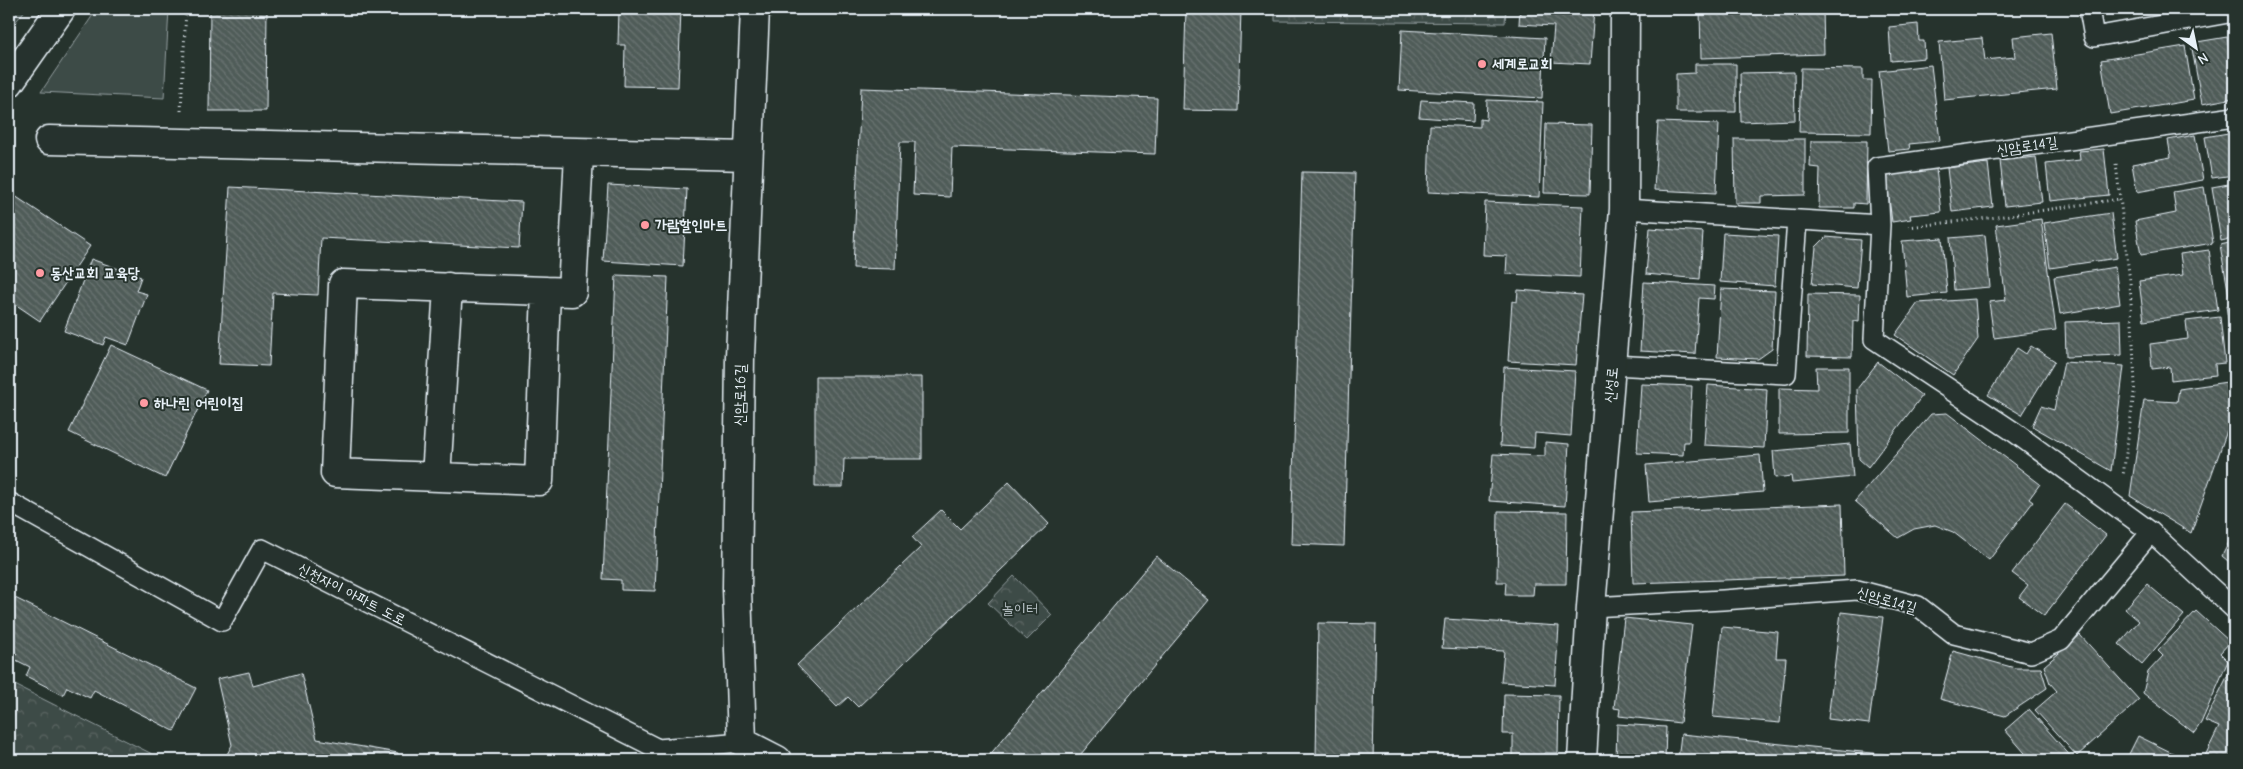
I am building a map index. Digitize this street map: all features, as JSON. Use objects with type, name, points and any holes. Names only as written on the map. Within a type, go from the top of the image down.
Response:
[{"type":"street","points":[[9,83],[61,9]]},
{"type":"street","name":"신암로16길","points":[[742,742],[737,588],[740,356],[755,9]]},
{"type":"street","name":"신성로","points":[[1582,760],[1591,607],[1624,209],[1625,9]]},
{"type":"street","points":[[49,140],[579,154],[748,156]]},
{"type":"street","points":[[546,291],[539,481],[335,473],[343,284],[448,287],[572,292],[579,154]]},
{"type":"street","points":[[436,477],[448,287]]},
{"type":"street","points":[[742,742],[777,760]]},
{"type":"lane","points":[[2089,9],[2094,37],[2234,12]]},
{"type":"lane","name":"신암로14길","points":[[2234,117],[1877,167],[1880,227],[1874,339],[2014,432],[2151,532],[2234,609]]},
{"type":"lane","points":[[1624,209],[1880,227]]},
{"type":"lane","points":[[1612,364],[1786,374],[1797,220]]},
{"type":"lane","name":"신천자이 아파트 도로","points":[[9,502],[222,621],[262,549],[658,749],[742,742]]},
{"type":"lane","name":"신암로14길","points":[[1591,607],[1857,590],[1918,606],[1954,634],[2031,653],[2061,640],[2151,532]]},
{"type":"path","points":[[180,143],[186,9]]},
{"type":"path","points":[[2112,133],[2130,282],[2135,385],[2121,486],[2112,504]]},
{"type":"path","points":[[1880,227],[1997,217],[2120,199]]},
{"type":"green space","points":[[9,9],[26,9],[9,30]]},
{"type":"green space","points":[[97,9],[169,9],[164,98],[41,92]]},
{"type":"green space","points":[[1275,9],[1506,9],[1505,23],[1275,21]]},
{"type":"green space","name":"놀이터","points":[[1014,576],[1052,615],[1027,640],[988,603]]},
{"type":"green space","points":[[9,682],[164,760],[9,760]]},
{"type":"building","points":[[210,9],[267,9],[266,111],[209,111]]},
{"type":"building","points":[[619,9],[681,9],[678,87],[624,86],[625,45],[618,45]]},
{"type":"building","points":[[1186,9],[1241,9],[1238,111],[1183,110]]},
{"type":"building","points":[[1520,9],[1594,9],[1590,64],[1551,62],[1554,26],[1519,24]]},
{"type":"building","points":[[1700,9],[1823,9],[1824,54],[1701,58]]},
{"type":"building","points":[[1918,24],[1919,41],[1924,41],[1925,58],[1891,61],[1889,27]]},
{"type":"building","points":[[1402,30],[1545,38],[1542,98],[1399,90]]},
{"type":"building","points":[[2051,33],[2057,89],[1944,100],[1939,42],[1982,38],[1985,60],[2015,57],[2013,37]]},
{"type":"building","points":[[2227,37],[2234,80],[2234,98],[2202,104],[2191,43]]},
{"type":"building","points":[[2185,46],[2194,100],[2110,114],[2101,60]]},
{"type":"building","points":[[1695,64],[1736,64],[1736,112],[1676,112],[1676,74],[1695,73]]},
{"type":"building","points":[[1931,65],[1940,141],[1909,144],[1910,149],[1888,151],[1879,71]]},
{"type":"building","points":[[1801,68],[1863,69],[1863,80],[1872,80],[1871,133],[1799,132]]},
{"type":"building","points":[[1794,72],[1795,120],[1741,122],[1740,73]]},
{"type":"building","points":[[861,88],[1157,98],[1155,154],[952,147],[950,197],[913,195],[915,142],[900,142],[895,269],[853,268]]},
{"type":"building","points":[[1421,100],[1474,103],[1473,121],[1419,117]]},
{"type":"building","points":[[1487,100],[1543,102],[1539,197],[1428,192],[1430,125],[1480,127],[1480,119],[1486,120]]},
{"type":"building","points":[[1658,122],[1719,124],[1716,193],[1654,190]]},
{"type":"building","points":[[1546,124],[1592,125],[1590,194],[1544,193]]},
{"type":"building","points":[[2234,132],[2234,175],[2212,178],[2205,137]]},
{"type":"building","points":[[2195,135],[2203,180],[2137,192],[2132,164],[2171,157],[2168,140]]},
{"type":"building","points":[[1734,139],[1805,139],[1805,195],[1761,196],[1761,203],[1735,203]]},
{"type":"building","points":[[1811,141],[1867,141],[1866,204],[1854,203],[1854,208],[1819,208],[1820,168],[1810,167]]},
{"type":"building","points":[[2104,149],[2109,195],[2050,201],[2046,164],[2080,160],[2079,151]]},
{"type":"building","points":[[2036,157],[2042,202],[2005,206],[2000,161]]},
{"type":"building","points":[[1988,163],[1993,207],[1952,212],[1947,168]]},
{"type":"building","points":[[1936,169],[1941,212],[1910,215],[1911,219],[1892,222],[1886,175]]},
{"type":"building","points":[[1302,172],[1355,173],[1344,546],[1291,544]]},
{"type":"building","points":[[2234,183],[2234,238],[2221,241],[2212,187]]},
{"type":"building","name":"가람할인마트","points":[[608,185],[687,189],[683,266],[603,261]]},
{"type":"building","points":[[230,187],[522,202],[519,248],[321,238],[318,295],[273,293],[269,366],[219,364]]},
{"type":"building","points":[[2204,187],[2213,243],[2141,255],[2135,221],[2176,213],[2173,192]]},
{"type":"building","name":"동산교회 교육당","points":[[9,192],[90,246],[40,321],[9,300]]},
{"type":"building","points":[[1485,202],[1583,206],[1580,277],[1506,274],[1507,256],[1483,255]]},
{"type":"building","points":[[2111,213],[2117,258],[2050,268],[2044,223]]},
{"type":"building","points":[[2041,219],[2056,330],[1994,338],[1989,302],[2006,300],[1996,225]]},
{"type":"building","points":[[1650,228],[1703,232],[1700,279],[1646,274]]},
{"type":"building","points":[[1723,233],[1778,236],[1775,286],[1720,282]]},
{"type":"building","points":[[1985,235],[1990,287],[1954,290],[1950,238]]},
{"type":"building","points":[[1826,237],[1861,240],[1857,288],[1812,284],[1816,247]]},
{"type":"building","points":[[1942,238],[1947,293],[1907,297],[1902,241]]},
{"type":"building","points":[[2234,242],[2234,301],[2230,301],[2220,245]]},
{"type":"building","points":[[2209,250],[2218,310],[2144,321],[2139,281],[2183,275],[2180,254]]},
{"type":"building","points":[[91,259],[141,277],[136,291],[147,294],[128,345],[106,337],[103,345],[64,331]]},
{"type":"building","points":[[2115,267],[2120,304],[2060,314],[2054,277]]},
{"type":"building","points":[[616,275],[668,277],[655,591],[621,590],[621,580],[603,579]]},
{"type":"building","points":[[1644,282],[1715,286],[1714,299],[1699,298],[1695,354],[1640,351]]},
{"type":"building","points":[[1721,289],[1775,291],[1772,349],[1758,359],[1717,357]]},
{"type":"building","points":[[1518,290],[1582,295],[1576,365],[1508,361],[1512,301],[1517,302]]},
{"type":"building","points":[[1808,294],[1860,295],[1859,322],[1853,321],[1852,357],[1807,356]]},
{"type":"building","points":[[1975,299],[1978,339],[1953,375],[1895,335],[1918,303]]},
{"type":"building","points":[[2234,305],[2234,355],[2226,306]]},
{"type":"building","points":[[2220,317],[2225,363],[2215,364],[2216,375],[2171,380],[2170,367],[2152,369],[2150,344],[2188,339],[2186,321]]},
{"type":"building","points":[[2121,320],[2122,355],[2066,357],[2065,322]]},
{"type":"building","points":[[111,345],[207,390],[165,478],[69,432]]},
{"type":"building","points":[[2031,346],[2055,361],[2022,415],[1988,395],[2017,348],[2026,354]]},
{"type":"building","points":[[1878,362],[1922,396],[1868,467],[1859,459],[1857,389]]},
{"type":"building","points":[[2064,362],[2124,366],[2111,471],[2032,426],[2041,406],[2054,410]]},
{"type":"building","points":[[1504,367],[1575,371],[1571,436],[1535,433],[1534,448],[1500,446]]},
{"type":"building","points":[[1816,367],[1849,367],[1849,433],[1779,434],[1779,388],[1817,389]]},
{"type":"building","points":[[815,377],[922,377],[922,459],[844,459],[843,487],[815,487]]},
{"type":"building","points":[[2234,381],[2234,411],[2191,533],[2130,496],[2144,400],[2177,402],[2179,389]]},
{"type":"building","points":[[1641,384],[1692,386],[1689,442],[1684,442],[1683,455],[1637,453]]},
{"type":"building","points":[[1708,385],[1767,389],[1764,448],[1704,445]]},
{"type":"building","points":[[1947,413],[2040,484],[2029,499],[2033,502],[1989,560],[1953,532],[1935,525],[1914,529],[1898,538],[1855,501],[1931,414]]},
{"type":"building","points":[[1545,442],[1569,444],[1565,506],[1489,501],[1493,454],[1545,456]]},
{"type":"building","points":[[1850,444],[1853,477],[1792,483],[1791,476],[1775,478],[1773,451]]},
{"type":"building","points":[[1760,455],[1763,492],[1649,502],[1646,465]]},
{"type":"building","points":[[1009,482],[1049,524],[858,707],[848,697],[837,707],[797,665],[921,547],[912,537],[941,510],[960,529]]},
{"type":"building","points":[[1842,504],[1844,576],[1633,583],[1631,512]]},
{"type":"building","points":[[2065,504],[2106,535],[2044,616],[2019,597],[2028,585],[2012,573]]},
{"type":"building","points":[[1498,511],[1567,512],[1566,584],[1534,584],[1533,595],[1505,595],[1506,582],[1497,582]]},
{"type":"building","points":[[2234,532],[2234,566],[2222,556]]},
{"type":"building","points":[[1156,556],[1209,600],[1076,760],[992,760],[988,757]]},
{"type":"building","points":[[2147,584],[2184,615],[2142,664],[2119,644],[2139,621],[2125,609]]},
{"type":"building","points":[[9,595],[196,688],[174,731],[94,690],[90,698],[67,687],[63,695],[26,676],[30,667],[14,659],[17,653],[9,648]]},
{"type":"building","points":[[2196,611],[2230,642],[2220,653],[2228,661],[2201,723],[2194,733],[2143,693],[2148,672],[2163,656],[2158,651]]},
{"type":"building","points":[[1841,612],[1883,617],[1869,724],[1828,719]]},
{"type":"building","points":[[1624,618],[1692,625],[1680,723],[1619,716],[1620,709],[1614,708]]},
{"type":"building","points":[[1445,619],[1559,626],[1555,685],[1501,682],[1504,651],[1442,648]]},
{"type":"building","points":[[1318,623],[1376,624],[1373,760],[1316,760]]},
{"type":"building","points":[[1722,627],[1778,632],[1776,658],[1786,658],[1780,723],[1713,717]]},
{"type":"building","points":[[2080,635],[2139,700],[2077,756],[2035,710],[2057,691],[2050,683],[2044,666]]},
{"type":"building","points":[[1953,651],[2015,668],[2041,668],[2047,688],[2005,716],[1940,699]]},
{"type":"building","points":[[2234,663],[2234,760],[2203,760],[2219,727],[2205,721]]},
{"type":"building","points":[[249,672],[253,686],[301,673],[317,739],[398,753],[397,760],[224,760],[232,745],[217,679]]},
{"type":"building","points":[[1504,694],[1559,695],[1558,753],[1544,753],[1544,759],[1513,758],[1513,734],[1503,734]]},
{"type":"building","points":[[2029,709],[2073,759],[2031,760],[2005,730]]},
{"type":"building","points":[[1617,724],[1666,727],[1665,760],[1616,760]]},
{"type":"building","points":[[1681,734],[1892,755],[1891,760],[1678,760]]},
{"type":"building","points":[[2138,736],[2187,760],[2126,760]]},
{"type":"place","name":"세계로교회","points":[[1482,64]]},
{"type":"place","name":"가람할인마트","points":[[645,225]]},
{"type":"place","name":"동산교회 교육당","points":[[40,273]]},
{"type":"place","name":"하나린 어린이집","points":[[144,403]]}]
